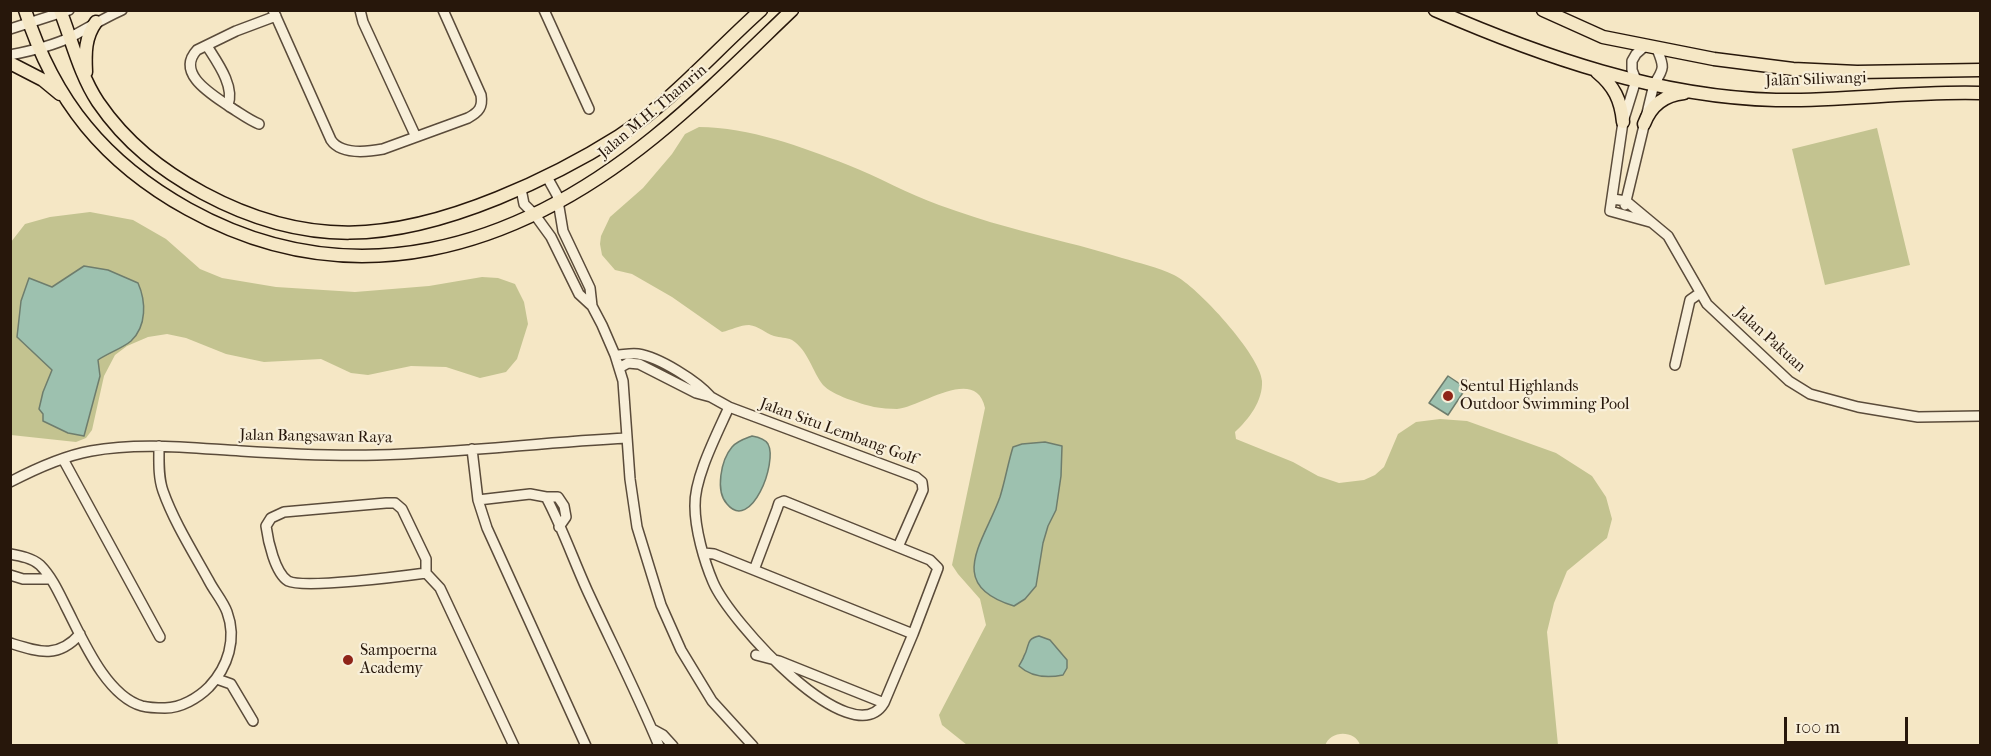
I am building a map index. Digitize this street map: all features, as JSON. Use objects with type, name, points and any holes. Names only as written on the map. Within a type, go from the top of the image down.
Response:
[{"type":"main road","name":"Jalan M.H. Thamrin","points":[[63,11],[70,37],[97,101],[123,135],[148,159],[179,180],[216,200],[270,222],[309,231],[345,233],[386,232],[425,224],[462,213],[547,177],[619,135],[657,107],[761,10]]},
{"type":"main road","name":"Jalan M.H. Thamrin","points":[[27,16],[38,48],[65,99],[87,129],[107,152],[166,197],[237,233],[299,251],[344,256],[411,254],[472,240],[535,215],[605,173],[653,137],[706,92],[792,10]]},
{"type":"main road","points":[[1435,10],[1526,47],[1597,72],[1609,82],[1617,94],[1622,107],[1623,122]]},
{"type":"main road","points":[[1544,10],[1603,37],[1651,47]]},
{"type":"main road","points":[[87,81],[87,39],[96,22]]},
{"type":"main road","name":"Jalan Siliwangi","points":[[1651,47],[1714,59],[1794,69],[1857,72],[1980,70]]},
{"type":"main road","points":[[10,63],[43,80],[65,99]]},
{"type":"main road","points":[[1584,67],[1654,84]]},
{"type":"main road","name":"Jalan Siliwangi","points":[[1654,84],[1695,93],[1775,100],[1980,93]]},
{"type":"main road","points":[[1644,124],[1647,116],[1659,101],[1677,94],[1695,93]]},
{"type":"street","points":[[10,55],[70,37],[122,10]]},
{"type":"street","points":[[360,10],[363,22],[416,137]]},
{"type":"street","points":[[259,124],[209,93],[194,78],[190,64],[197,50],[274,13],[334,145],[345,150],[383,149],[477,113],[481,106],[481,95],[443,10]]},
{"type":"street","points":[[544,10],[589,109]]},
{"type":"street","points":[[10,29],[27,16],[63,11]]},
{"type":"street","points":[[207,46],[219,65],[226,83],[230,96],[228,105]]},
{"type":"street","points":[[1623,213],[1654,84],[1663,71],[1663,63],[1651,47],[1636,54],[1632,61],[1632,70],[1636,80],[1623,122],[1610,211],[1655,224]]},
{"type":"street","points":[[547,177],[555,189],[563,231],[590,288],[592,306],[619,368],[625,402],[637,527],[661,605],[681,650],[712,701],[753,746]]},
{"type":"street","points":[[521,189],[524,204],[551,237],[579,294],[592,306]]},
{"type":"street","points":[[1613,199],[1626,201]]},
{"type":"street","name":"Jalan Pakuan","points":[[1626,201],[1668,236],[1707,304],[1789,381],[1810,394],[1858,407],[1918,417],[1980,416]]},
{"type":"street","points":[[1675,365],[1690,300],[1700,293]]},
{"type":"street","name":"Jalan Situ Lembang Golf","points":[[615,355],[639,354],[657,360],[700,385],[711,397]]},
{"type":"street","name":"Jalan Situ Lembang Golf","points":[[619,368],[628,363],[639,364],[729,407],[920,479],[923,490],[898,547]]},
{"type":"street","points":[[663,377],[670,368]]},
{"type":"street","points":[[729,407],[699,480],[695,495],[696,518],[704,553],[719,596],[728,614],[767,671]]},
{"type":"street","name":"Jalan Bangsawan Raya","points":[[10,482],[63,459],[101,450],[159,446],[334,456],[627,438]]},
{"type":"street","points":[[10,554],[23,556],[39,564],[51,579],[80,634],[119,693],[141,706],[170,708],[197,698],[217,679],[230,654],[232,638],[230,620],[227,610],[212,588],[166,498],[160,481],[159,446]]},
{"type":"street","points":[[472,449],[478,500],[493,541],[586,746]]},
{"type":"street","points":[[63,459],[160,637]]},
{"type":"street","points":[[478,500],[530,494],[546,497],[659,746]]},
{"type":"street","points":[[754,570],[777,509],[784,501],[934,561],[938,568],[878,721]]},
{"type":"street","points":[[426,573],[312,585],[294,583],[285,578],[279,569],[271,549],[266,526],[276,514],[292,510],[395,503],[402,509],[426,559],[426,573],[440,588],[514,746]]},
{"type":"street","points":[[704,553],[714,554],[913,634]]},
{"type":"street","points":[[10,575],[23,579],[51,579]]},
{"type":"street","points":[[10,643],[46,653],[65,647],[80,634]]},
{"type":"street","points":[[756,655],[779,661],[884,703]]},
{"type":"street","points":[[217,679],[231,684],[253,721]]},
{"type":"street","points":[[652,729],[663,735],[673,746]]},
{"type":"shaded area","points":[[699,127],[737,130],[794,145],[848,165],[916,196],[956,211],[999,225],[1148,265],[1174,275],[1212,307],[1240,339],[1259,370],[1262,388],[1258,402],[1235,432],[1236,439],[1293,462],[1318,476],[1339,483],[1364,480],[1375,475],[1384,467],[1398,434],[1416,422],[1440,419],[1467,421],[1556,453],[1592,476],[1606,497],[1612,519],[1607,538],[1567,571],[1554,603],[1547,632],[1558,745],[1360,745],[1353,737],[1342,734],[1332,737],[1325,746],[967,745],[942,725],[939,715],[986,625],[980,599],[952,565],[985,408],[980,396],[971,390],[960,389],[897,409],[874,407],[847,399],[823,385],[802,349],[792,340],[774,336],[749,325],[722,332],[672,297],[632,274],[615,270],[602,255],[600,244],[601,236],[610,217],[643,188],[672,154],[685,134]]},
{"type":"shaded area","points":[[1877,128],[1910,265],[1825,285],[1792,149]]},
{"type":"shaded area","points":[[90,212],[133,220],[166,239],[200,269],[222,278],[276,287],[355,292],[429,286],[482,277],[498,278],[515,284],[524,302],[528,324],[517,359],[506,372],[480,378],[446,367],[411,366],[368,375],[351,373],[321,359],[264,362],[226,354],[186,338],[167,334],[148,337],[127,346],[115,355],[104,376],[92,430],[86,438],[76,442],[11,435],[11,242],[25,224],[50,217]]},
{"type":"shaded area","points":[[84,266],[108,270],[138,283],[143,298],[144,313],[140,328],[131,341],[98,360],[100,376],[84,436],[68,433],[43,421],[43,414],[39,409],[52,370],[17,337],[21,301],[29,278],[52,287]]},
{"type":"shaded area","name":"Sentul Highlands Outdoor Swimming Pool","points":[[1448,376],[1466,388],[1448,415],[1429,403]]},
{"type":"shaded area","points":[[752,436],[768,444],[770,453],[766,479],[753,503],[745,509],[736,510],[723,498],[720,484],[722,467],[732,447]]},
{"type":"shaded area","points":[[1045,442],[1062,446],[1061,476],[1056,510],[1043,543],[1036,586],[1025,599],[1014,606],[993,597],[980,586],[975,574],[975,560],[1000,497],[1013,447]]},
{"type":"shaded area","points":[[1039,636],[1050,640],[1067,660],[1067,668],[1063,675],[1040,676],[1019,666],[1030,641]]},
{"type":"place","name":"Sentul Highlands Outdoor Swimming Pool","points":[[1448,396]]},
{"type":"place","name":"Sampoerna Academy","points":[[348,660]]}]
